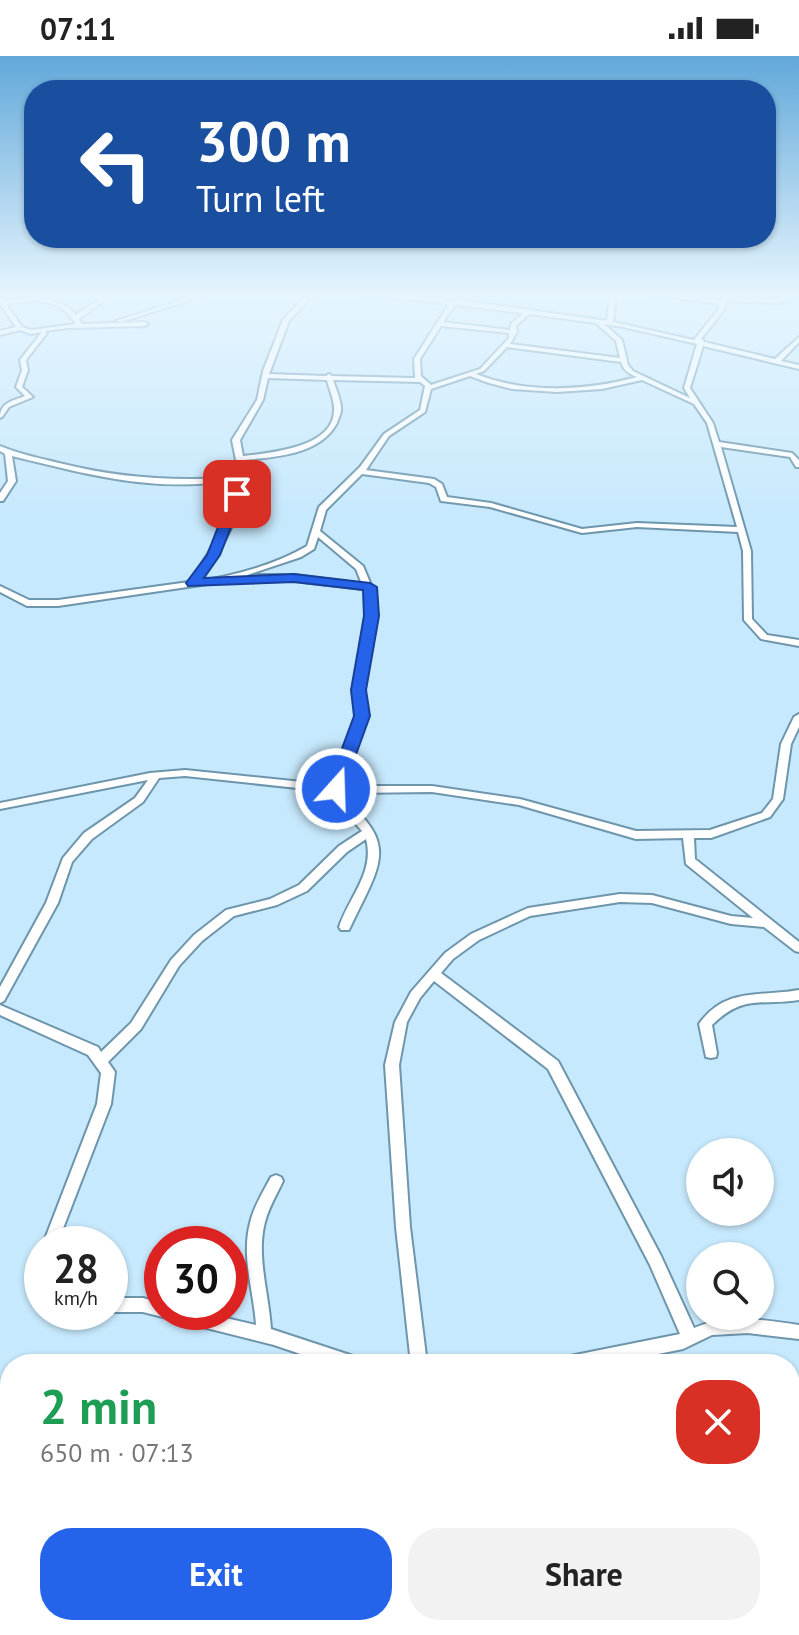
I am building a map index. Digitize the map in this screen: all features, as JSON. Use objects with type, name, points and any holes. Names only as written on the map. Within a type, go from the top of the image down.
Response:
[{"type":"street","points":[[0,416],[6,406],[30,397],[19,387],[25,368]]},
{"type":"street","points":[[193,583],[222,536],[237,494],[240,458],[236,440],[260,400],[268,368]]},
{"type":"street","points":[[229,579],[298,555],[311,547],[322,509],[361,472],[386,435],[423,411],[425,384],[418,377],[417,368]]},
{"type":"street","points":[[473,375],[481,368]]},
{"type":"street","points":[[628,368],[642,378],[694,402]]},
{"type":"street","points":[[691,368],[687,381],[694,402],[710,423],[747,551],[748,620],[764,637],[799,643]]},
{"type":"street","points":[[265,376],[329,376],[425,384],[473,375],[497,383],[567,389],[599,387],[642,378]]},
{"type":"street","points":[[240,458],[294,451],[328,432],[338,412],[329,376]]},
{"type":"street","points":[[717,444],[794,456],[799,465]]},
{"type":"street","points":[[0,499],[12,481],[4,451],[135,483],[196,484],[238,479]]},
{"type":"street","points":[[361,472],[431,481],[439,486],[444,499],[491,505],[572,529],[637,525],[740,530]]},
{"type":"street","points":[[315,531],[349,556],[370,587],[371,616],[359,690],[362,716],[336,789]]},
{"type":"street","points":[[2,589],[36,604],[229,579],[294,578],[370,587]]},
{"type":"street","points":[[0,806],[156,775],[185,773],[319,788],[432,789],[520,802],[636,835],[688,835],[730,830],[766,815],[778,799],[786,744],[799,717]]},
{"type":"street","points":[[0,998],[52,903],[67,861],[88,836],[139,800],[156,775]]},
{"type":"street","points":[[319,788],[362,821],[374,864],[349,910],[345,927]]},
{"type":"street","points":[[102,1059],[136,1026],[175,963],[198,938],[230,913],[273,902],[303,888],[343,849],[367,833]]},
{"type":"street","points":[[688,835],[690,861],[728,886],[766,923],[799,948]]},
{"type":"street","points":[[418,1354],[402,1213],[392,1065],[401,1022],[415,995],[449,956],[475,937],[528,912],[620,898],[652,899],[720,918],[766,923]]},
{"type":"street","points":[[433,974],[553,1065],[656,1261],[690,1338]]},
{"type":"street","points":[[711,1053],[705,1024],[724,1006],[745,998],[799,995]]},
{"type":"street","points":[[0,1010],[79,1043],[102,1059],[108,1072],[104,1104],[57,1226]]},
{"type":"street","points":[[264,1335],[259,1281],[251,1254],[256,1226],[276,1181]]},
{"type":"street","points":[[616,1354],[690,1338],[711,1328],[799,1332]]},
{"type":"street","points":[[243,1330],[322,1354]]},
{"type":"route","points":[[237,494],[213,555],[193,583],[258,577],[327,580],[370,587],[371,616],[359,690],[362,716],[336,789]]}]
